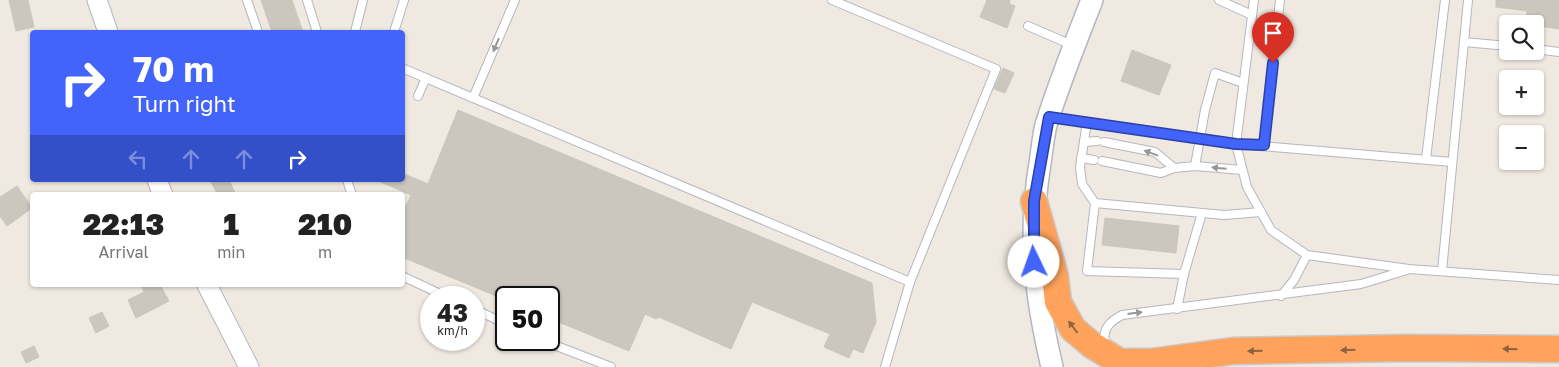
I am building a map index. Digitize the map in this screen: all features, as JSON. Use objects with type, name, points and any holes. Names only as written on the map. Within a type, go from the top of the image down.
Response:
[{"type":"highway","points":[[1034,201],[1055,276],[1058,302],[1073,329],[1120,362],[1145,364],[1233,352],[1405,348],[1559,349]]},
{"type":"main road","points":[[1052,367],[1039,312],[1032,245],[1034,201],[1049,117],[1092,0]]},
{"type":"street","points":[[97,0],[107,30]]},
{"type":"street","points":[[207,287],[249,367]]},
{"type":"lane","points":[[247,0],[257,30]]},
{"type":"lane","points":[[307,0],[316,30]]},
{"type":"lane","points":[[356,30],[363,0]]},
{"type":"lane","points":[[395,30],[404,0]]},
{"type":"lane","points":[[473,98],[515,0]]},
{"type":"lane","points":[[832,0],[996,69],[910,282],[885,367]]},
{"type":"lane","points":[[1219,0],[1252,14]]},
{"type":"lane","points":[[1254,0],[1236,144],[1247,187],[1271,230],[1307,255],[1409,269],[1559,280]]},
{"type":"lane","points":[[1264,145],[1280,0]]},
{"type":"lane","points":[[1426,159],[1445,0]]},
{"type":"lane","points":[[1442,271],[1468,0]]},
{"type":"lane","points":[[1028,26],[1074,46]]},
{"type":"lane","points":[[1464,42],[1499,45]]},
{"type":"lane","points":[[1544,50],[1559,52]]},
{"type":"lane","points":[[405,69],[910,282]]},
{"type":"lane","points":[[1195,166],[1199,138],[1215,73],[1243,83]]},
{"type":"lane","points":[[418,96],[426,78]]},
{"type":"lane","points":[[1049,117],[1236,144],[1452,162]]},
{"type":"lane","points":[[1087,122],[1081,158],[1082,184],[1095,203],[1087,271],[1184,274]]},
{"type":"lane","points":[[1084,142],[1100,141],[1155,152],[1174,168]]},
{"type":"lane","points":[[1081,158],[1161,173],[1174,168],[1195,166],[1242,170]]},
{"type":"lane","points":[[1095,203],[1224,215],[1261,212]]},
{"type":"lane","points":[[1177,309],[1184,274],[1202,213]]},
{"type":"lane","points":[[1281,296],[1294,280],[1307,255]]},
{"type":"lane","points":[[1111,357],[1104,343],[1104,331],[1109,322],[1122,315],[1281,296],[1361,284],[1409,269]]},
{"type":"lane","points":[[405,277],[423,286]]},
{"type":"lane","points":[[560,348],[611,367]]},
{"type":"building","points":[[9,0],[28,0],[34,27],[16,31]]},
{"type":"building","points":[[261,0],[292,0],[302,30],[271,30]]},
{"type":"building","points":[[987,0],[1010,0],[1009,4],[1015,6],[1007,28],[980,17]]},
{"type":"building","points":[[1496,0],[1559,0],[1559,29],[1544,27],[1544,15],[1527,15],[1527,11],[1496,7]]},
{"type":"building","points":[[1132,50],[1171,65],[1159,95],[1121,81]]},
{"type":"building","points":[[1003,68],[1014,73],[1005,93],[994,89]]},
{"type":"building","points":[[458,110],[872,283],[876,322],[863,353],[853,349],[849,358],[824,347],[830,334],[752,302],[731,349],[659,317],[656,319],[645,314],[629,351],[560,323],[560,286],[495,286],[495,295],[485,291],[485,286],[472,286],[405,258],[405,208],[411,195],[381,182],[405,182],[405,174],[428,184]]},
{"type":"building","points":[[211,182],[230,182],[235,192],[216,192]]},
{"type":"building","points":[[17,186],[30,205],[30,209],[7,226],[0,216],[0,197]]},
{"type":"building","points":[[1105,218],[1179,226],[1176,253],[1102,245]]},
{"type":"building","points":[[142,287],[161,287],[169,301],[136,318],[128,300],[144,292]]},
{"type":"building","points":[[102,312],[109,326],[96,333],[89,318]]},
{"type":"building","points":[[34,346],[39,357],[26,363],[21,352]]},
{"type":"route","points":[[1034,262],[1032,245],[1034,201],[1049,117],[1236,144],[1264,145],[1273,63]]}]
